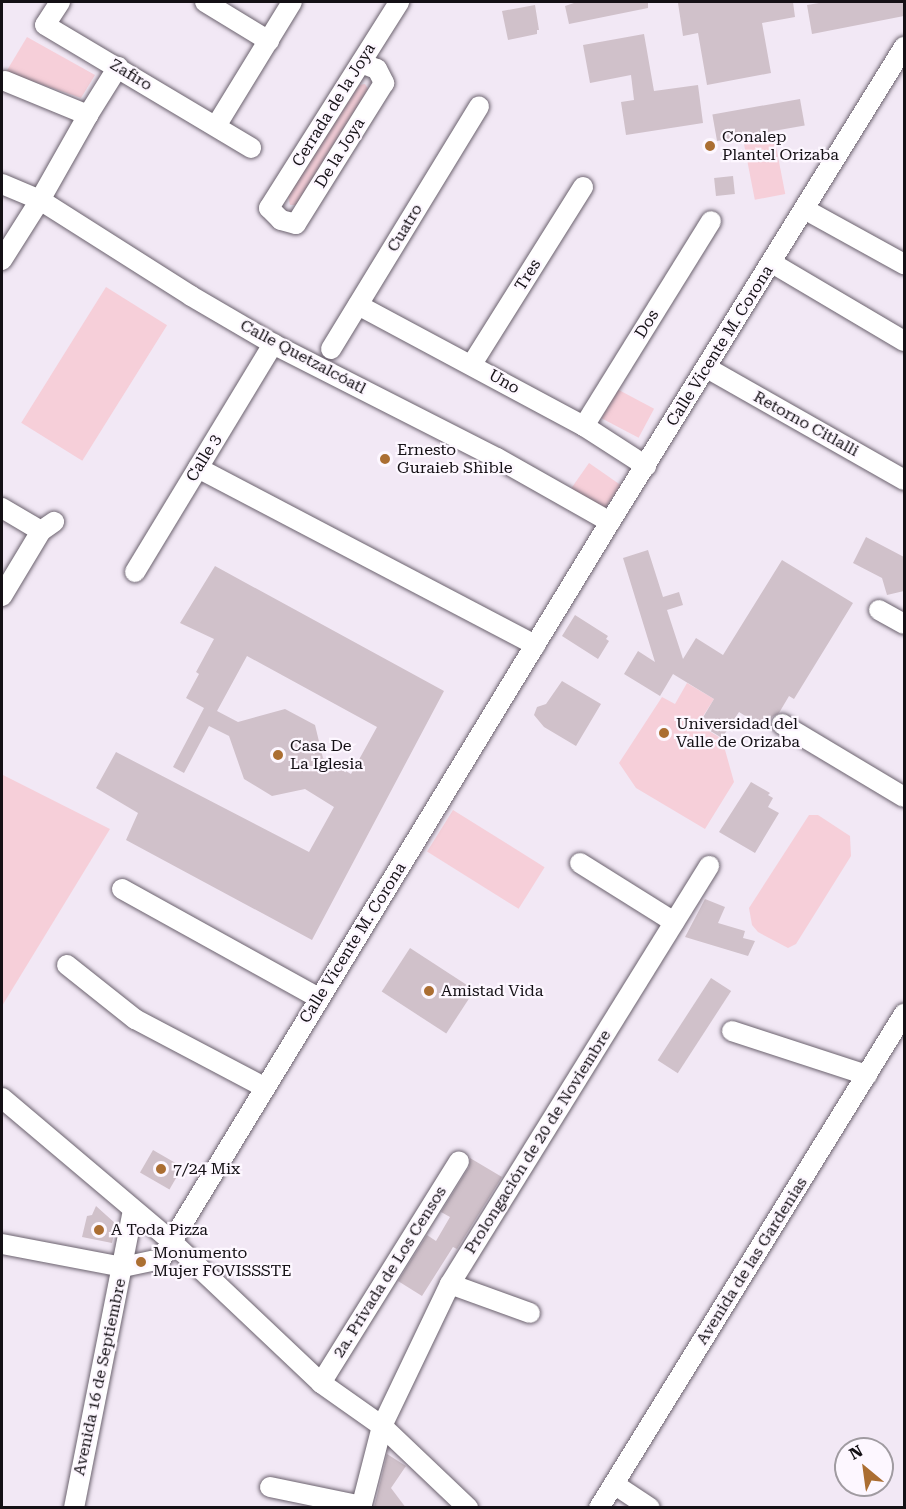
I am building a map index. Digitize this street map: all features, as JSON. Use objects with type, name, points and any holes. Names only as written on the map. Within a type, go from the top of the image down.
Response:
[{"type":"street","name":"Zafiro","points":[[60,2],[45,26],[118,67],[251,148]]},
{"type":"street","points":[[205,2],[269,41]]},
{"type":"street","points":[[216,126],[292,2]]},
{"type":"street","name":"Cerrada de la Joya","points":[[269,208],[399,2]]},
{"type":"street","name":"Calle Vicente M. Corona","points":[[123,1267],[160,1259],[610,522],[806,210],[904,47]]},
{"type":"street","name":"De la Joya","points":[[269,208],[281,220],[296,224],[384,83],[377,69],[361,63]]},
{"type":"street","points":[[2,260],[40,200],[87,115],[118,67]]},
{"type":"street","points":[[5,81],[87,115]]},
{"type":"street","name":"Cuatro","points":[[331,349],[479,107]]},
{"type":"street","name":"Calle Quetzalcóatl","points":[[2,184],[40,200],[190,296],[273,344],[497,458],[610,522]]},
{"type":"street","name":"Tres","points":[[472,364],[583,187]]},
{"type":"street","points":[[806,210],[904,264]]},
{"type":"street","name":"Dos","points":[[584,426],[711,221]]},
{"type":"street","points":[[772,263],[904,341]]},
{"type":"street","name":"Uno","points":[[358,305],[584,426],[646,466]]},
{"type":"street","name":"Calle 3","points":[[135,572],[273,344]]},
{"type":"street","name":"Retorno Citlalli","points":[[707,368],[904,480]]},
{"type":"street","points":[[198,468],[535,645]]},
{"type":"street","points":[[2,508],[47,527],[2,596]]},
{"type":"street","points":[[879,610],[904,624]]},
{"type":"street","points":[[782,724],[904,797]]},
{"type":"street","points":[[580,863],[674,922]]},
{"type":"street","name":"Prolongación de 20 de Noviembre","points":[[361,1507],[382,1426],[450,1284],[709,866]]},
{"type":"street","points":[[122,889],[319,998]]},
{"type":"street","points":[[67,965],[135,1019],[264,1088]]},
{"type":"street","name":"Avenida de las Gardenias","points":[[599,1508],[904,1014]]},
{"type":"street","points":[[732,1031],[867,1075]]},
{"type":"street","points":[[2,1098],[171,1241],[321,1383],[382,1426],[468,1508]]},
{"type":"street","name":"2a. Privada de Los Censos","points":[[321,1383],[459,1161]]},
{"type":"street","name":"Avenida 16 de Septiembre","points":[[74,1508],[133,1211]]},
{"type":"street","points":[[2,1244],[123,1267]]},
{"type":"street","points":[[450,1284],[530,1313]]},
{"type":"street","points":[[614,1484],[650,1508]]},
{"type":"street","points":[[270,1487],[361,1507]]},
{"type":"shaded area","points":[[27,37],[95,75],[81,98],[6,72]]},
{"type":"shaded area","points":[[365,84],[368,89],[296,205],[290,205],[288,196],[359,85]]},
{"type":"shaded area","points":[[774,136],[785,194],[755,200],[744,142]]},
{"type":"shaded area","points":[[106,287],[167,325],[82,461],[21,423]]},
{"type":"shaded area","points":[[617,389],[654,409],[639,438],[602,418]]},
{"type":"shaded area","points":[[589,463],[621,485],[597,519],[565,497]]},
{"type":"shaded area","points":[[687,683],[714,699],[698,724],[722,739],[734,782],[705,829],[636,788],[619,763],[662,697],[675,704]]},
{"type":"shaded area","points":[[3,775],[110,829],[2,1006],[2,777]]},
{"type":"shaded area","points":[[453,810],[545,867],[519,909],[427,852]]},
{"type":"shaded area","points":[[809,815],[818,815],[850,836],[851,856],[796,944],[788,948],[758,932],[752,925],[749,908]]},
{"type":"building","points":[[577,2],[648,2],[648,8],[569,24],[565,6]]},
{"type":"building","points":[[793,2],[795,17],[762,23],[771,73],[707,85],[698,33],[683,36],[678,3]]},
{"type":"building","points":[[825,2],[904,2],[904,16],[812,34],[807,5]]},
{"type":"building","points":[[535,5],[539,30],[537,34],[508,40],[502,11]]},
{"type":"building","points":[[644,34],[654,91],[698,85],[703,123],[626,135],[621,102],[634,100],[631,75],[590,83],[583,45]]},
{"type":"building","points":[[800,99],[805,126],[717,141],[712,114]]},
{"type":"building","points":[[733,176],[735,194],[716,196],[714,178]]},
{"type":"building","points":[[866,537],[904,557],[904,591],[887,595],[882,578],[853,563]]},
{"type":"building","points":[[648,550],[663,597],[679,592],[683,605],[667,610],[683,659],[696,638],[723,655],[782,560],[853,603],[794,699],[789,696],[779,713],[772,717],[768,730],[739,712],[722,738],[699,724],[714,699],[673,674],[660,696],[624,674],[638,651],[655,662],[623,558]]},
{"type":"building","name":"Casa De La Iglesia","points":[[215,566],[444,691],[312,940],[126,840],[138,813],[96,788],[116,752],[309,852],[334,807],[305,789],[272,796],[244,779],[229,736],[209,726],[184,773],[173,767],[204,708],[186,698],[199,674],[196,672],[214,639],[180,623]],"holes":[[[247,656],[377,727],[351,774],[323,758],[315,725],[285,709],[238,722],[217,711]]]},
{"type":"building","points":[[575,615],[608,636],[606,639],[609,641],[598,659],[562,636]]},
{"type":"building","points":[[562,681],[601,704],[576,746],[544,727],[534,715],[537,707],[546,704]]},
{"type":"building","points":[[751,782],[770,793],[768,795],[773,798],[768,807],[779,813],[755,853],[719,832]]},
{"type":"building","points":[[705,899],[725,907],[718,923],[745,931],[743,938],[755,941],[748,956],[685,937]]},
{"type":"building","name":"Amistad Vida","points":[[410,948],[475,990],[446,1034],[382,992]]},
{"type":"building","points":[[711,978],[731,991],[678,1073],[658,1060]]},
{"type":"building","name":"7/24 Mix","points":[[153,1150],[182,1167],[169,1190],[140,1173]]},
{"type":"building","points":[[470,1158],[502,1177],[457,1249],[453,1247],[422,1296],[398,1281],[427,1235],[436,1241],[450,1217],[441,1212],[469,1167]]},
{"type":"building","name":"A Toda Pizza","points":[[96,1206],[116,1224],[112,1243],[82,1237],[87,1216],[92,1215]]},
{"type":"building","points":[[387,1454],[406,1466],[391,1488],[406,1508],[374,1508]]},
{"type":"place","name":"Conalep Plantel Orizaba","points":[[710,146]]},
{"type":"place","name":"Ernesto Guraieb Shible","points":[[385,459]]},
{"type":"place","name":"Universidad del Valle de Orizaba","points":[[664,733]]},
{"type":"place","name":"Casa De La Iglesia","points":[[278,755]]},
{"type":"place","name":"Amistad Vida","points":[[429,991]]},
{"type":"place","name":"7/24 Mix","points":[[161,1169]]},
{"type":"place","name":"A Toda Pizza","points":[[99,1230]]},
{"type":"place","name":"Monumento Mujer FOVISSSTE","points":[[141,1262]]}]
